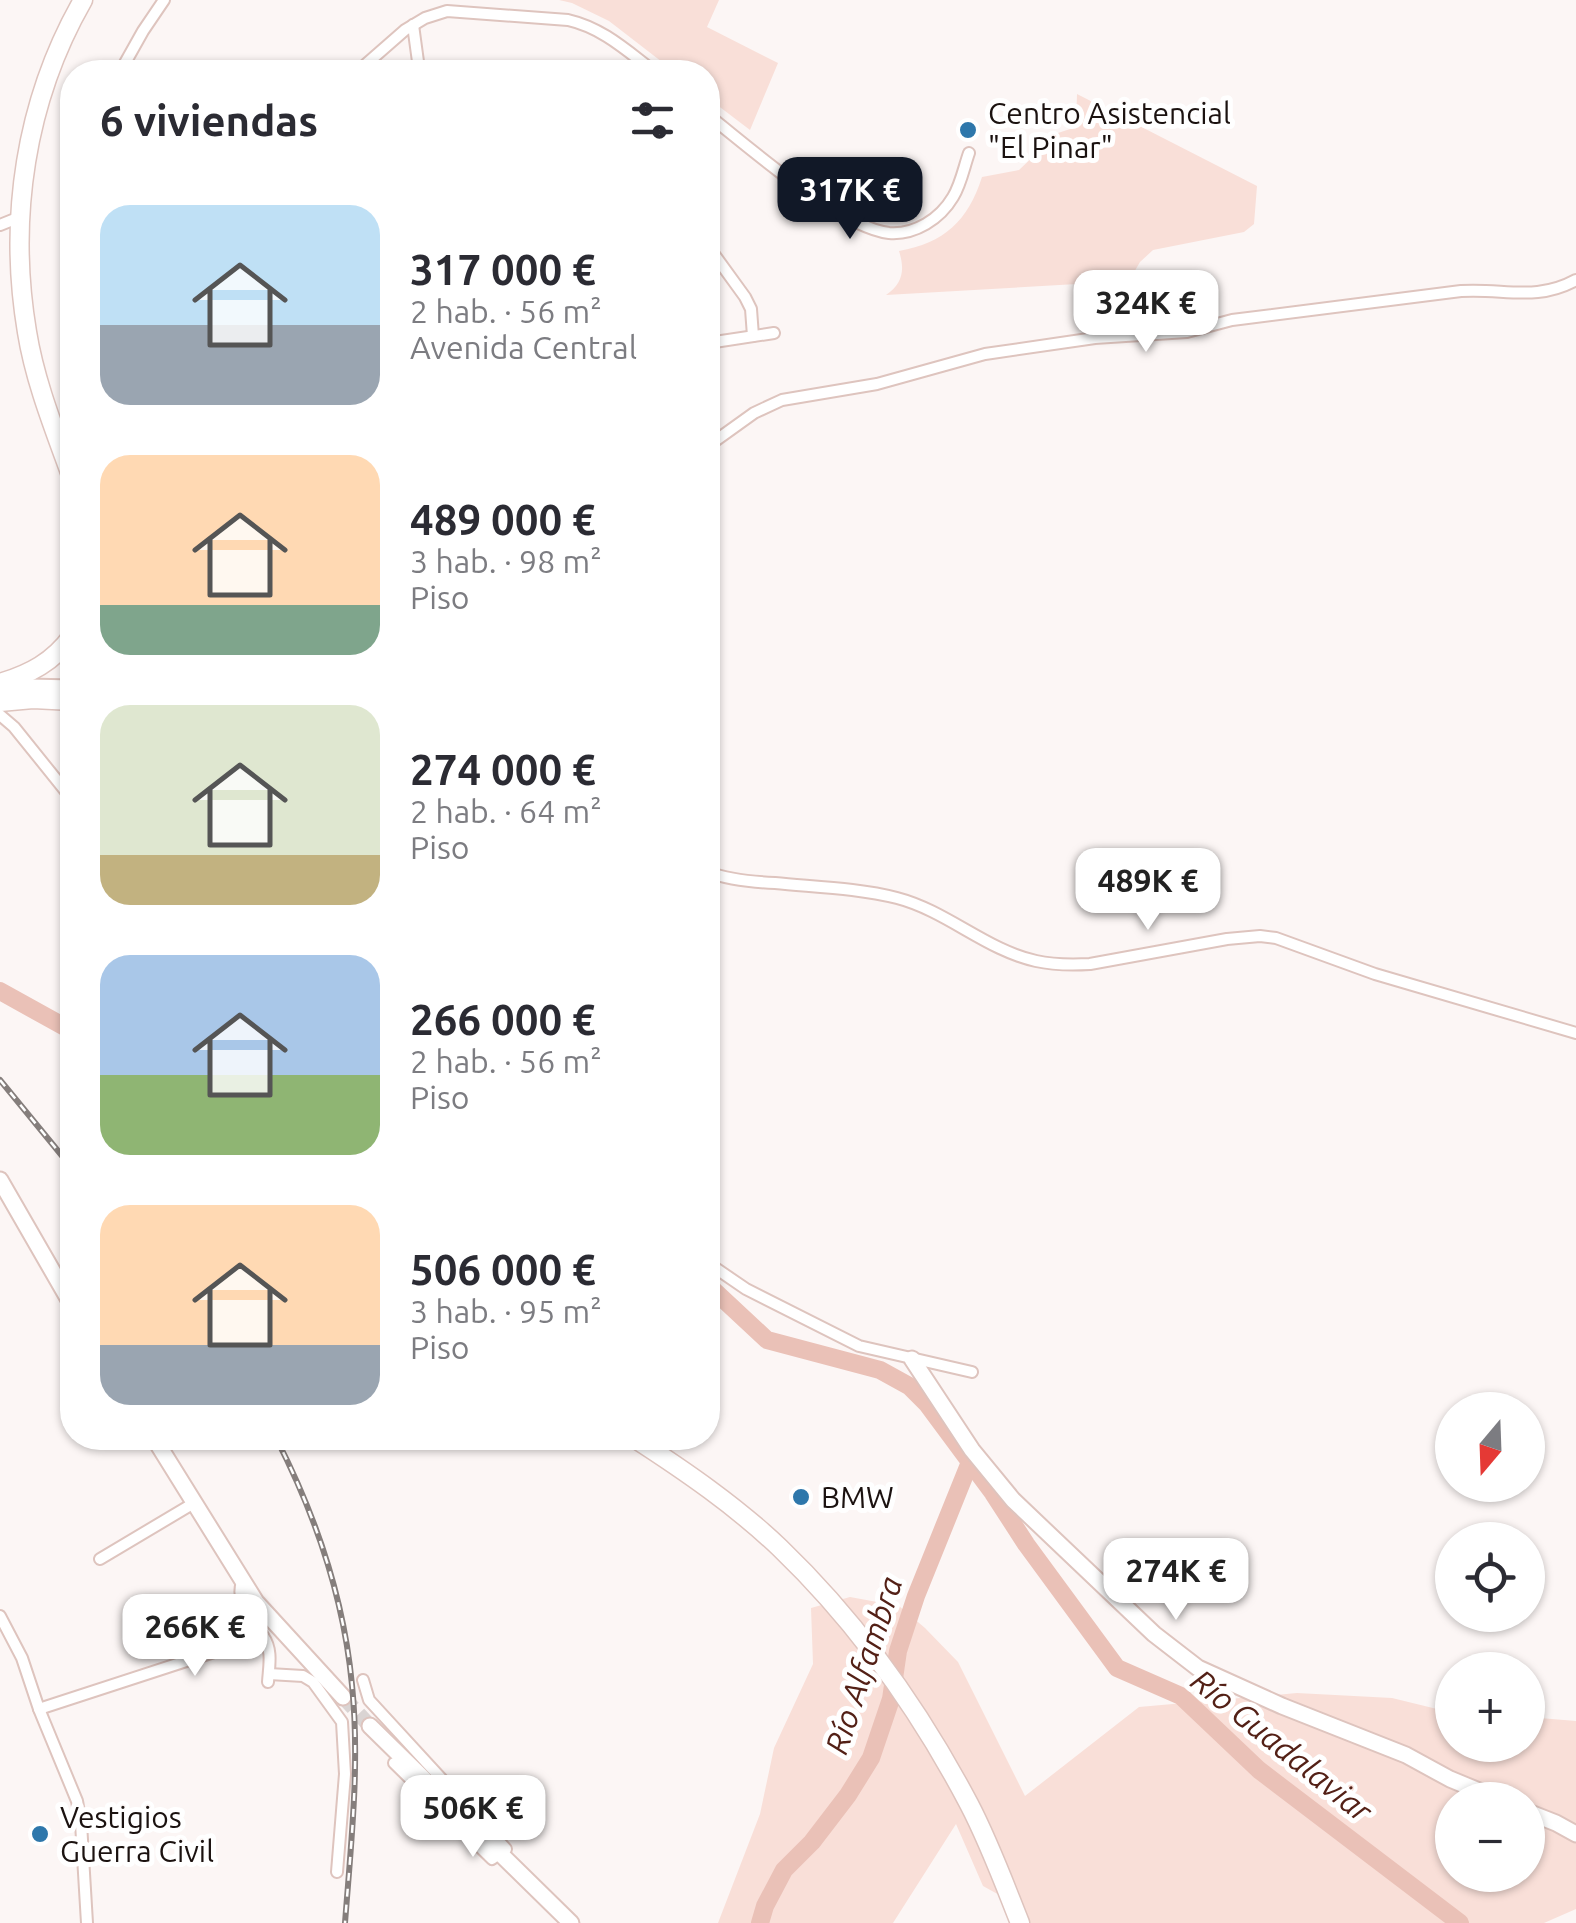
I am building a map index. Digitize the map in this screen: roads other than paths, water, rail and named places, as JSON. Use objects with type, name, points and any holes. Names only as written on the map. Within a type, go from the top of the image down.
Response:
[{"type":"highway","points":[[60,442],[27,335],[20,274],[20,217],[30,134],[41,95],[58,48],[82,0]]},
{"type":"highway","points":[[0,687],[41,667],[60,651]]},
{"type":"highway","points":[[0,702],[60,701]]},
{"type":"highway","points":[[651,1450],[732,1507],[778,1546],[880,1660],[930,1735],[970,1806],[1020,1923]]},
{"type":"highway","points":[[996,1862],[1012,1923]]},
{"type":"main road","points":[[0,687],[60,688]]},
{"type":"main road","points":[[0,1180],[60,1283]]},
{"type":"main road","points":[[912,1359],[972,1450],[1013,1500],[1154,1634],[1198,1668],[1282,1706],[1406,1754],[1457,1782]]},
{"type":"main road","points":[[161,1450],[268,1618],[343,1697]]},
{"type":"main road","points":[[370,1726],[571,1923]]},
{"type":"main road","points":[[1545,1819],[1576,1834]]},
{"type":"street","points":[[127,60],[164,0]]},
{"type":"street","points":[[372,60],[424,18],[447,11],[585,24],[601,31],[638,60]]},
{"type":"street","points":[[414,25],[417,60]]},
{"type":"street","points":[[720,124],[842,215],[886,232],[918,229],[938,216],[954,196],[969,153]]},
{"type":"street","points":[[0,224],[20,217]]},
{"type":"street","points":[[720,262],[751,308],[753,336]]},
{"type":"street","points":[[720,437],[770,404],[876,384],[985,354],[1094,338],[1187,332],[1232,320],[1462,291],[1551,292],[1576,280]]},
{"type":"street","points":[[720,341],[774,333]]},
{"type":"street","points":[[0,715],[60,784]]},
{"type":"street","points":[[720,876],[895,897],[924,907],[1010,952],[1051,963],[1090,964],[1227,939],[1276,938],[1375,974],[1576,1033]]},
{"type":"street","points":[[720,1271],[746,1289],[859,1346],[972,1372]]},
{"type":"street","points":[[100,1559],[194,1503]]},
{"type":"street","points":[[242,1582],[240,1600],[269,1647],[268,1678],[302,1676],[314,1682],[342,1722],[344,1774],[337,1872]]},
{"type":"street","points":[[0,1616],[22,1658],[80,1812],[87,1923]]},
{"type":"street","points":[[39,1709],[263,1636]]},
{"type":"street","points":[[363,1680],[369,1700],[506,1849],[492,1859],[394,1762]]},
{"type":"waterway","points":[[0,991],[60,1024]]},
{"type":"waterway","name":"Río Guadalaviar","points":[[720,1296],[767,1340],[880,1370],[909,1386],[927,1404],[993,1493],[1117,1668],[1181,1696],[1259,1770],[1460,1923]]},
{"type":"waterway","name":"Río Alfambra","points":[[760,1923],[784,1870],[812,1842],[871,1758],[891,1699],[898,1651],[916,1596],[970,1462]]},
{"type":"tunnel","points":[[343,1697],[370,1726]]},
{"type":"railway","points":[[0,1080],[60,1153]]},
{"type":"railway","points":[[281,1450],[326,1558],[348,1653],[355,1774],[345,1923]]},
{"type":"place","name":"Centro Asistencial \"El Pinar\"","points":[[968,130]]},
{"type":"place","name":"BMW","points":[[801,1497]]},
{"type":"place","name":"Vestigios Guerra Civil","points":[[40,1834]]}]
